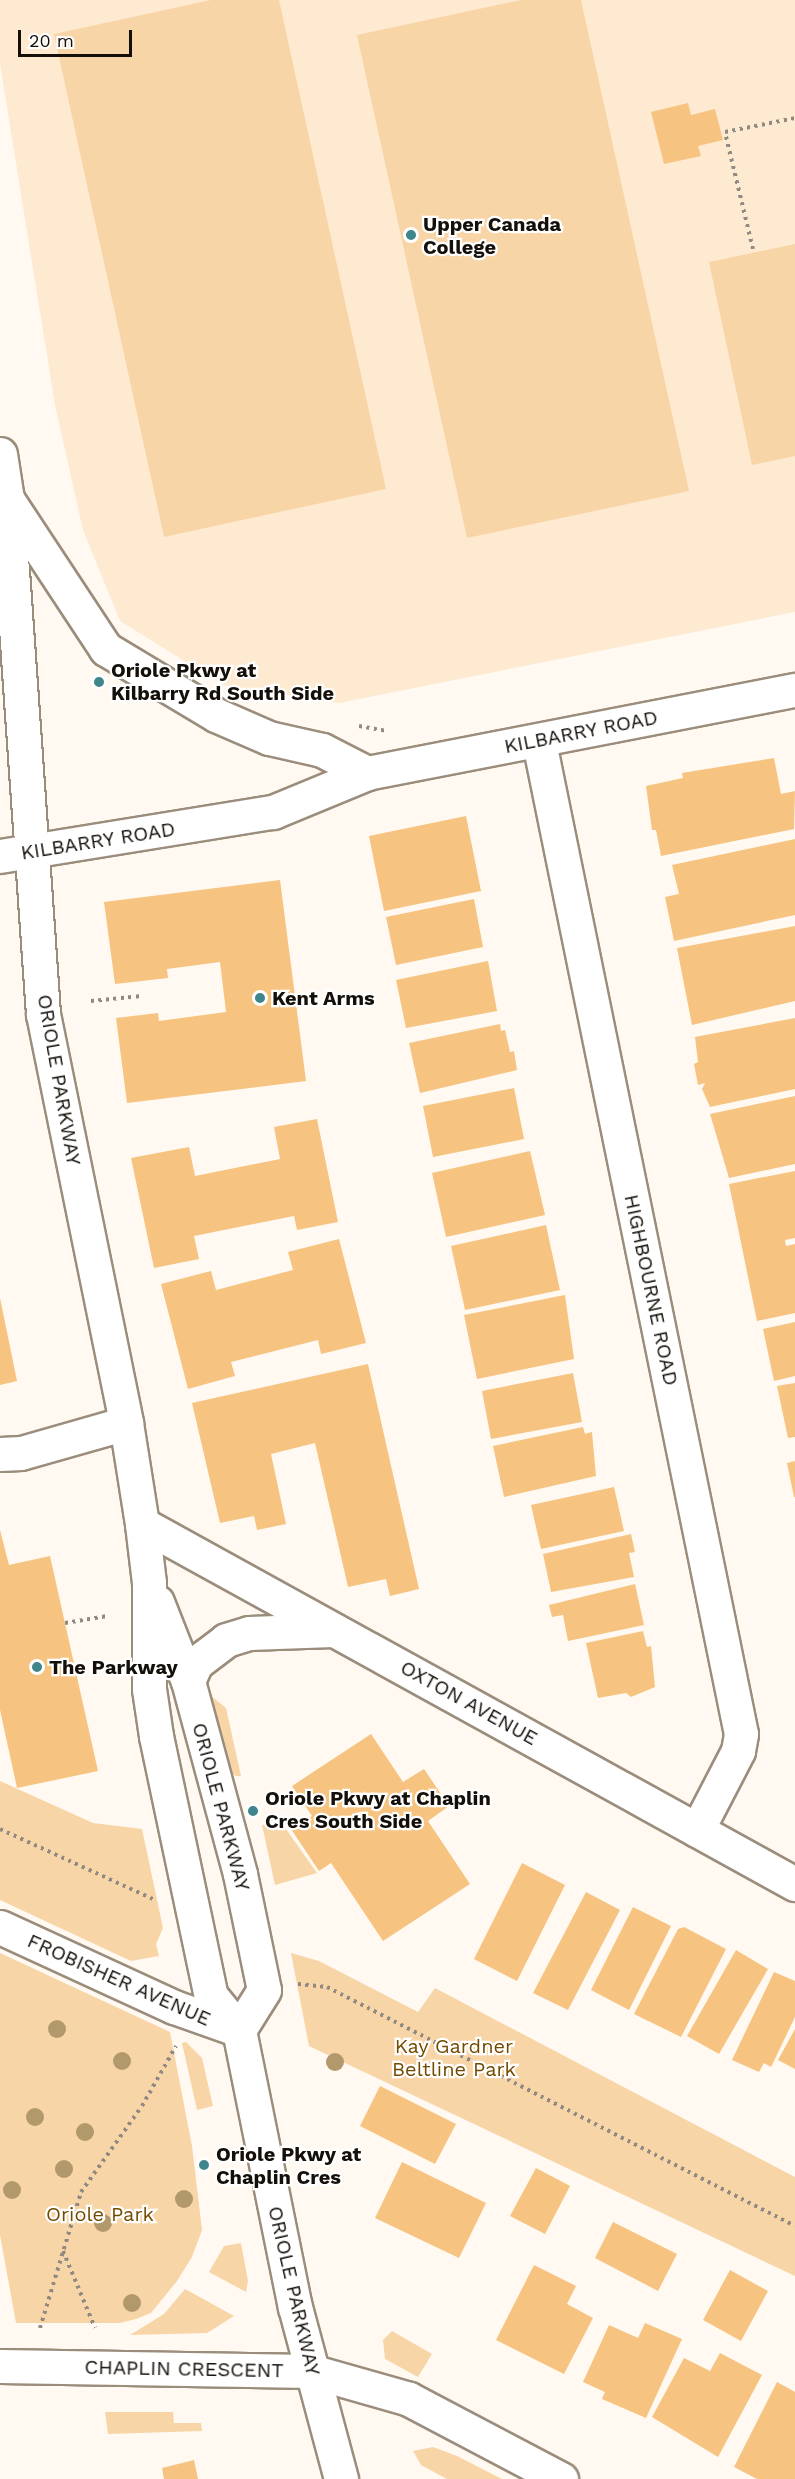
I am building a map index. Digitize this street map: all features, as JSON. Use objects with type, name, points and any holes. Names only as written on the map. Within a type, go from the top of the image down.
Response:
[{"type":"street","name":"ORIOLE PARKWAY","points":[[0,454],[7,499],[16,854],[43,1014],[126,1423],[150,1583],[149,1689],[156,1736],[211,1996],[239,2030],[311,2371],[341,2479]]},
{"type":"street","name":"ORIOLE PARKWAY","points":[[7,499],[106,649],[216,714],[269,738],[322,750],[367,773]]},
{"type":"street","name":"KILBARRY ROAD","points":[[16,854],[273,812],[367,773],[539,742],[795,690]]},
{"type":"street","name":"HIGHBOURNE ROAD","points":[[539,742],[741,1734],[738,1751],[697,1830]]},
{"type":"street","points":[[0,1454],[21,1453],[126,1423]]},
{"type":"street","name":"OXTON AVENUE","points":[[142,1524],[340,1630],[795,1884]]},
{"type":"street","name":"ORIOLE PARKWAY","points":[[150,1583],[188,1681],[240,1874],[264,1990],[239,2030]]},
{"type":"street","points":[[188,1681],[196,1663],[226,1640],[249,1633],[340,1630]]},
{"type":"street","name":"FROBISHER AVENUE","points":[[0,1927],[174,2007],[239,2030]]},
{"type":"street","name":"CHAPLIN CRESCENT","points":[[0,2366],[311,2371],[409,2399],[561,2479]]},
{"type":"path","points":[[753,249],[725,132],[795,118]]},
{"type":"path","points":[[91,1001],[142,996]]},
{"type":"path","points":[[65,1623],[107,1616]]},
{"type":"path","points":[[0,1829],[163,1904]]},
{"type":"path","points":[[288,1986],[327,1987],[795,2226]]},
{"type":"path","points":[[40,2328],[81,2192],[142,2106],[178,2043]]},
{"type":"path","points":[[63,2250],[95,2328]]},
{"type":"shaded area","name":"Upper Canada College","points":[[0,0],[795,0],[795,612],[339,703],[223,685],[120,621],[83,530],[55,405],[0,64]]},
{"type":"green space","points":[[211,0],[279,0],[386,489],[164,537],[54,34]]},
{"type":"green space","points":[[521,0],[581,0],[689,491],[467,538],[357,35]]},
{"type":"green space","points":[[795,244],[795,456],[752,465],[709,262]]},
{"type":"green space","points":[[210,1695],[226,1708],[241,1776],[235,1776],[217,1756],[208,1713]]},
{"type":"green space","points":[[0,1781],[93,1823],[142,1829],[163,1928],[156,1944],[159,1956],[131,1961],[0,1900]]},
{"type":"green space","points":[[281,1822],[317,1873],[275,1885],[262,1825]]},
{"type":"green space","name":"Oriole Park","points":[[0,1953],[170,2032],[192,2146],[202,2230],[192,2257],[177,2281],[151,2313],[136,2319],[120,2323],[16,2323],[0,2235]]},
{"type":"green space","name":"Kay Gardner Beltline Park","points":[[291,1953],[319,1961],[418,2012],[435,1988],[795,2177],[795,2276],[309,2046]]},
{"type":"green space","points":[[186,2042],[202,2058],[213,2106],[197,2110],[182,2043]]},
{"type":"green space","points":[[241,2243],[248,2281],[246,2292],[209,2272],[224,2246]]},
{"type":"green space","points":[[185,2289],[234,2316],[207,2333],[130,2335],[164,2314]]},
{"type":"green space","points":[[392,2331],[432,2354],[418,2377],[385,2359],[383,2340]]},
{"type":"green space","points":[[105,2412],[173,2412],[174,2423],[201,2423],[202,2431],[108,2434]]},
{"type":"green space","points":[[433,2447],[457,2456],[502,2479],[447,2479],[421,2465],[413,2451]]},
{"type":"building","points":[[688,103],[691,115],[715,109],[723,140],[698,146],[701,156],[664,164],[651,112]]},
{"type":"building","points":[[774,758],[781,794],[795,791],[794,829],[661,856],[656,830],[652,830],[646,786],[683,778],[682,773]]},
{"type":"building","points":[[466,816],[481,891],[384,911],[369,836]]},
{"type":"building","points":[[795,839],[795,915],[674,941],[665,897],[679,894],[672,865]]},
{"type":"building","name":"Kent Arms","points":[[280,880],[306,1081],[127,1103],[116,1018],[158,1013],[159,1021],[226,1012],[220,962],[167,969],[168,978],[115,984],[104,902]]},
{"type":"building","points":[[474,899],[483,947],[396,965],[386,917]]},
{"type":"building","points":[[795,926],[795,1001],[692,1025],[677,948]]},
{"type":"building","points":[[488,961],[497,1011],[406,1028],[396,980]]},
{"type":"building","points":[[795,1018],[795,1089],[710,1107],[702,1089],[705,1083],[698,1085],[694,1064],[698,1062],[695,1037]]},
{"type":"building","points":[[500,1024],[501,1031],[505,1030],[510,1052],[514,1051],[517,1070],[420,1093],[409,1043]]},
{"type":"building","points":[[514,1088],[524,1139],[433,1157],[423,1106]]},
{"type":"building","points":[[795,1096],[795,1164],[729,1178],[710,1114]]},
{"type":"building","points":[[317,1119],[338,1222],[297,1230],[294,1216],[194,1236],[199,1259],[154,1268],[131,1158],[189,1147],[195,1176],[280,1159],[274,1127]]},
{"type":"building","points":[[530,1151],[545,1215],[446,1237],[432,1173]]},
{"type":"building","points":[[795,1171],[795,1238],[785,1240],[786,1246],[795,1244],[795,1313],[757,1321],[729,1184]]},
{"type":"building","points":[[546,1225],[560,1290],[465,1310],[451,1246]]},
{"type":"building","points":[[339,1239],[366,1343],[321,1354],[318,1340],[231,1362],[235,1376],[188,1389],[161,1284],[211,1271],[216,1290],[293,1270],[288,1252]]},
{"type":"building","points":[[565,1295],[574,1359],[477,1379],[464,1315]]},
{"type":"building","points":[[0,1298],[17,1381],[0,1385]]},
{"type":"building","points":[[795,1322],[795,1376],[774,1381],[763,1329]]},
{"type":"building","points":[[368,1364],[419,1589],[390,1596],[386,1579],[348,1587],[315,1443],[271,1454],[286,1524],[257,1530],[254,1516],[220,1523],[192,1403]]},
{"type":"building","points":[[573,1373],[582,1422],[491,1439],[482,1391]]},
{"type":"building","points":[[795,1383],[795,1437],[788,1438],[777,1386]]},
{"type":"building","points":[[583,1427],[585,1434],[592,1432],[596,1476],[504,1497],[493,1446]]},
{"type":"building","points":[[795,1461],[795,1497],[794,1497],[787,1463]]},
{"type":"building","points":[[614,1487],[624,1531],[541,1549],[531,1505]]},
{"type":"building","name":"The Parkway","points":[[0,1530],[9,1565],[50,1556],[98,1771],[17,1788],[0,1710]]},
{"type":"building","points":[[631,1534],[635,1552],[629,1553],[634,1577],[551,1592],[543,1554]]},
{"type":"building","points":[[635,1584],[644,1625],[568,1641],[563,1615],[552,1617],[549,1605]]},
{"type":"building","points":[[643,1631],[647,1647],[651,1646],[655,1687],[631,1697],[626,1693],[598,1698],[586,1643]]},
{"type":"building","points":[[371,1734],[403,1782],[424,1769],[449,1806],[428,1821],[470,1884],[383,1941],[331,1863],[319,1871],[291,1829],[312,1816],[292,1786]]},
{"type":"building","points":[[522,1863],[565,1885],[517,1981],[474,1959]]},
{"type":"building","points":[[586,1892],[620,1910],[568,2010],[533,1993]]},
{"type":"building","points":[[633,1907],[671,1926],[629,2010],[591,1990]]},
{"type":"building","points":[[684,1927],[726,1949],[681,2037],[634,2014],[678,1929]]},
{"type":"building","points":[[736,1950],[768,1969],[719,2054],[687,2036]]},
{"type":"building","points":[[774,1972],[795,1981],[795,2017],[771,2067],[764,2063],[759,2072],[732,2060]]},
{"type":"building","points":[[795,2029],[795,2069],[778,2060]]},
{"type":"building","points":[[380,2086],[456,2124],[435,2164],[360,2126]]},
{"type":"building","points":[[402,2162],[486,2203],[459,2258],[375,2218]]},
{"type":"building","points":[[536,2168],[570,2186],[545,2234],[510,2216]]},
{"type":"building","points":[[613,2222],[677,2254],[658,2291],[595,2258]]},
{"type":"building","points":[[534,2265],[576,2286],[567,2304],[593,2318],[564,2374],[496,2340]]},
{"type":"building","points":[[730,2270],[768,2291],[741,2341],[703,2320]]},
{"type":"building","points":[[645,2323],[682,2339],[646,2418],[602,2399],[605,2392],[583,2382],[609,2325],[638,2338]]},
{"type":"building","points":[[720,2353],[762,2375],[718,2457],[652,2417],[684,2358],[710,2371]]},
{"type":"building","points":[[777,2382],[795,2392],[795,2479],[757,2479],[734,2467]]},
{"type":"building","points":[[194,2460],[198,2479],[164,2479],[162,2468]]},
{"type":"place","name":"Upper Canada College","points":[[411,235]]},
{"type":"place","name":"Oriole Pkwy at Kilbarry Rd South Side","points":[[99,682]]},
{"type":"place","name":"Kent Arms","points":[[260,998]]},
{"type":"place","name":"The Parkway","points":[[37,1667]]},
{"type":"place","name":"Oriole Pkwy at Chaplin Cres South Side","points":[[253,1811]]},
{"type":"place","name":"Oriole Pkwy at Chaplin Cres","points":[[204,2165]]}]
